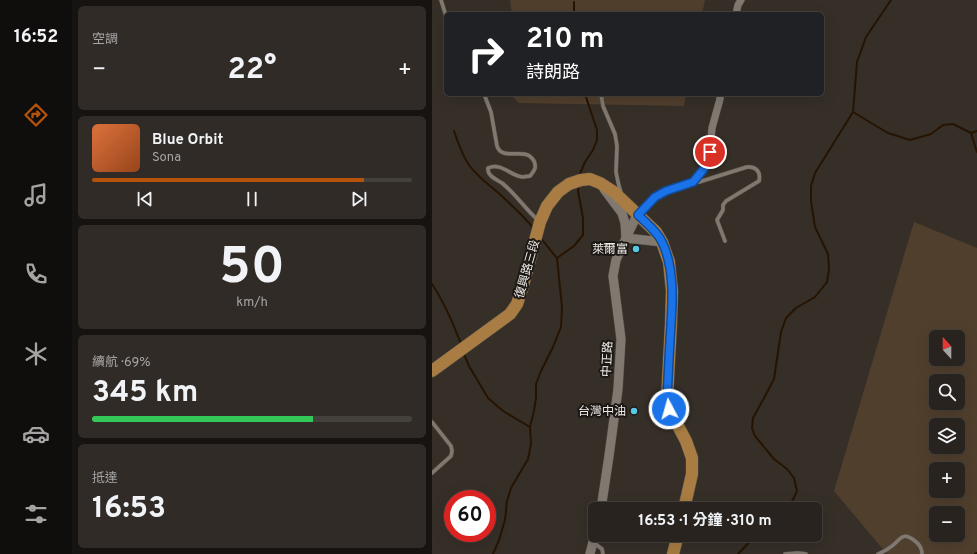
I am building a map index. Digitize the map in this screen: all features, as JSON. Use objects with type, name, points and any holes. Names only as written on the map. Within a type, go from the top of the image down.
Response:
[{"type":"main road","name":"復興路三段","points":[[432,371],[510,314],[517,304],[522,290],[540,222],[547,206],[558,192],[569,184],[581,180],[590,179],[600,183]]},
{"type":"main road","points":[[600,183],[614,192],[656,232],[662,242],[669,262],[672,291],[667,398],[669,409],[686,441],[692,458],[692,474],[686,502]]},
{"type":"main road","points":[[673,554],[676,542]]},
{"type":"street","points":[[736,12],[741,0]]},
{"type":"street","points":[[638,215],[655,197],[666,191],[693,182],[707,165],[710,152],[712,128],[720,96]]},
{"type":"street","points":[[600,183],[622,213],[625,223],[626,238],[662,242]]},
{"type":"street","name":"中正路","points":[[602,502],[618,389],[621,339],[613,276],[616,260],[638,215]]},
{"type":"street","points":[[590,554],[593,542]]},
{"type":"lane","points":[[441,0],[445,12]]},
{"type":"lane","points":[[485,96],[491,112],[499,150],[504,153],[525,154],[530,156],[534,161],[535,167],[534,172],[530,176],[522,177],[497,166],[488,168],[488,173],[516,196],[529,212],[540,222]]},
{"type":"lane","points":[[601,96],[603,106],[615,134],[617,153],[616,172],[624,202]]},
{"type":"lane","points":[[693,182],[699,182],[747,167],[752,166],[756,168],[760,177],[759,181],[726,201],[723,205],[723,210],[717,220],[725,241]]},
{"type":"lane","points":[[432,422],[451,446],[452,451],[451,456],[432,473]]},
{"type":"lane","points":[[432,432],[436,428]]},
{"type":"lane","points":[[878,554],[893,546],[900,537],[904,536],[908,536],[920,546],[922,554]]},
{"type":"lane","points":[[597,542],[602,549],[602,554]]},
{"type":"lane","points":[[785,554],[798,552],[806,554]]},
{"type":"shaded area","points":[[510,0],[705,0],[702,12],[512,12]]},
{"type":"shaded area","points":[[512,96],[686,96],[684,106],[519,103]]},
{"type":"shaded area","points":[[914,222],[977,248],[977,554],[887,554],[834,491]]},
{"type":"waterway","points":[[792,502],[797,491],[794,478],[787,469],[774,459],[755,436],[752,428],[753,418],[774,379],[781,332],[786,318],[796,308],[815,297],[827,282],[829,269],[828,254],[815,227],[811,201],[811,186],[815,173],[853,112],[857,62],[866,37],[891,0]]},
{"type":"waterway","points":[[574,2],[574,12]]},
{"type":"waterway","points":[[579,176],[597,140],[597,130],[586,96]]},
{"type":"waterway","points":[[853,112],[888,133],[910,140],[931,134],[943,125],[953,124],[971,133],[977,131]]},
{"type":"waterway","points":[[454,131],[462,153],[473,170],[513,207],[534,229]]},
{"type":"waterway","points":[[971,133],[977,152]]},
{"type":"waterway","points":[[493,554],[505,520],[507,501],[511,488],[528,459],[531,444],[530,427],[536,398],[536,384],[561,327],[562,307],[557,258],[574,246],[583,235],[583,218],[578,191],[579,185]]},
{"type":"waterway","points":[[540,237],[556,257]]},
{"type":"waterway","points":[[432,284],[448,313],[461,344]]},
{"type":"waterway","points":[[464,354],[469,366],[488,398],[503,411],[530,427]]},
{"type":"waterway","points":[[738,554],[749,542]]},
{"type":"place","name":"萊爾富","points":[[636,249]]},
{"type":"place","name":"台灣中油","points":[[634,411]]},
{"type":"route","points":[[669,409],[667,398],[672,291],[669,262],[662,242],[656,232],[638,215],[655,197],[666,191],[693,182],[707,165],[710,152]]}]
